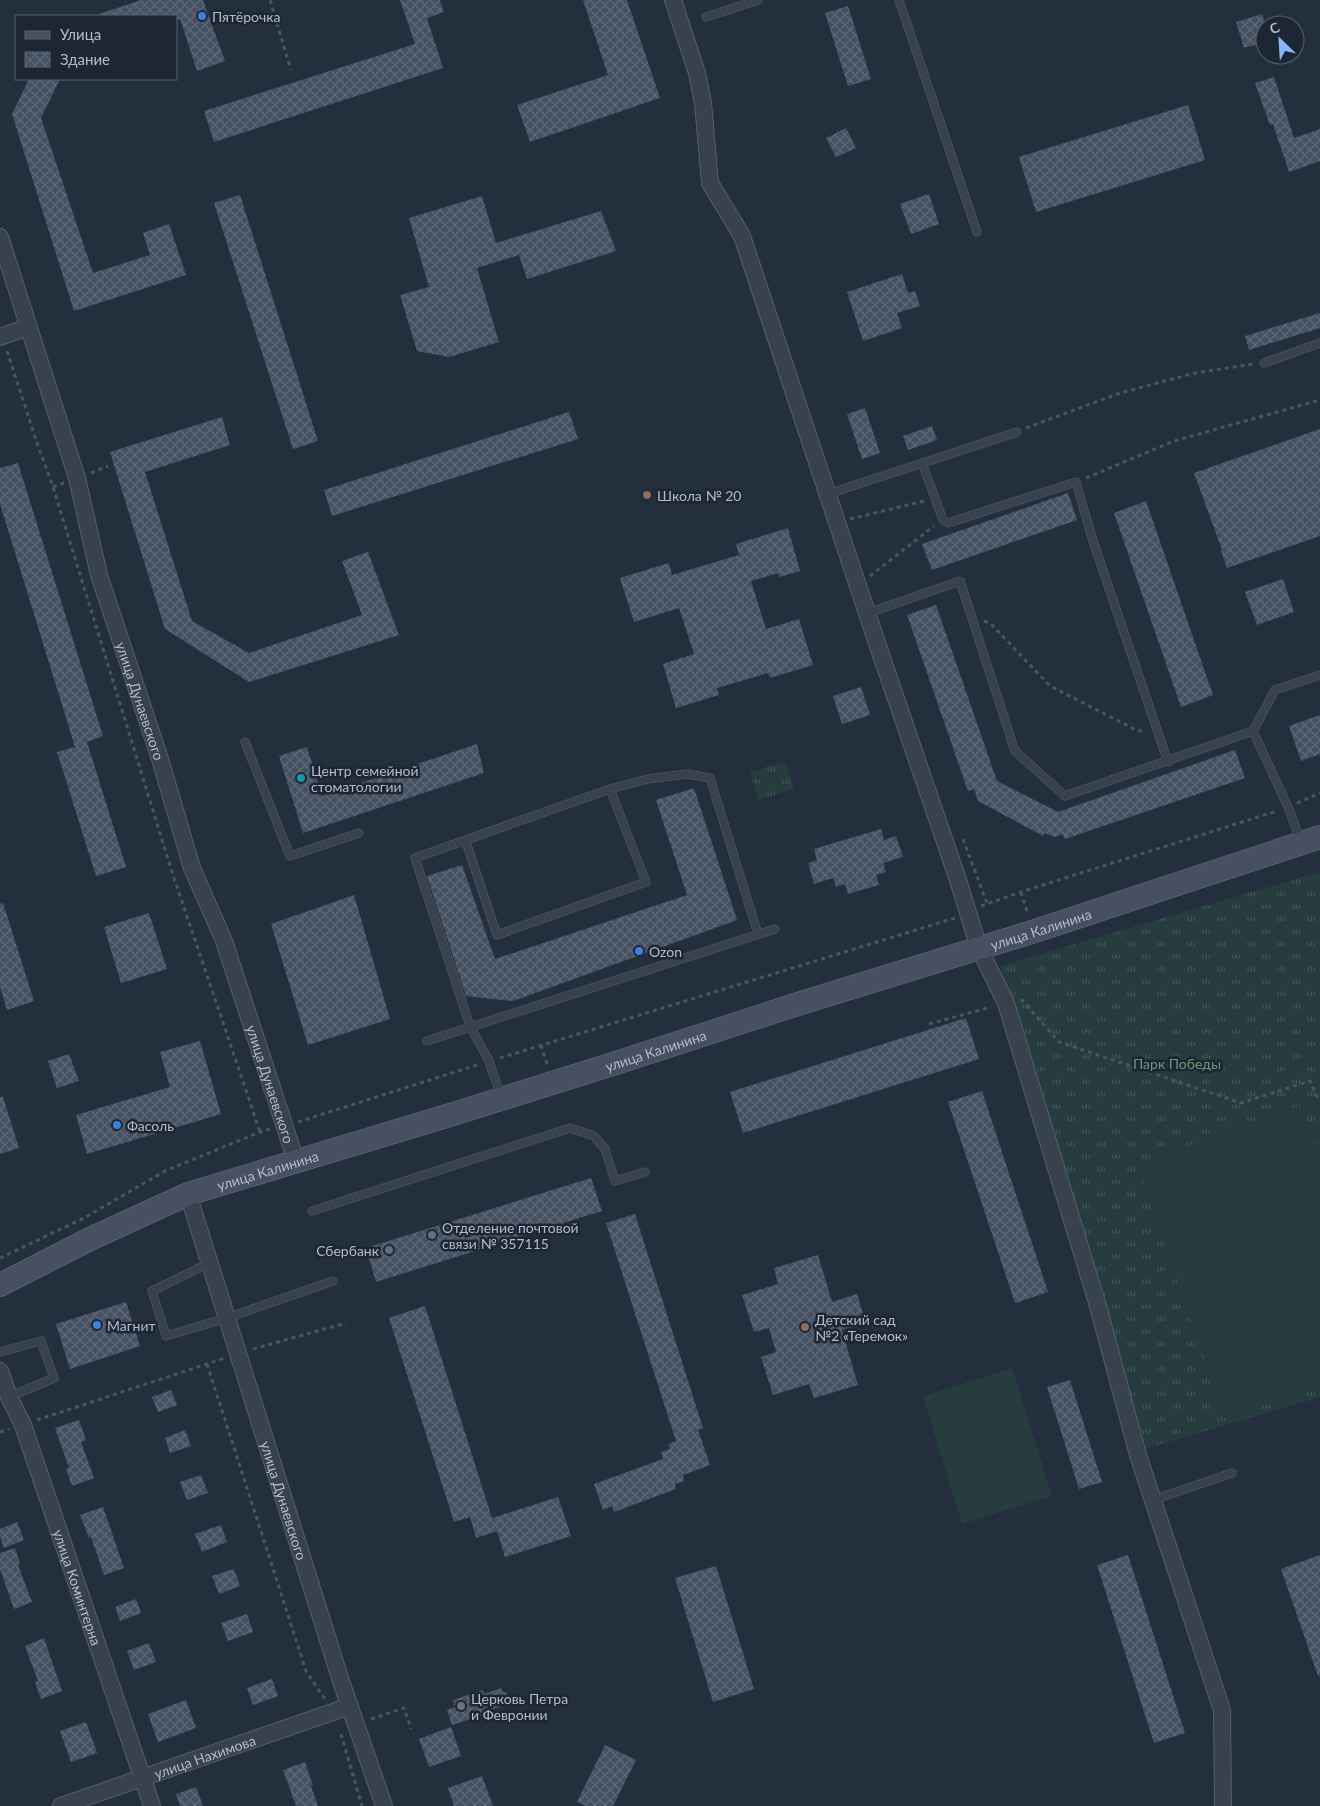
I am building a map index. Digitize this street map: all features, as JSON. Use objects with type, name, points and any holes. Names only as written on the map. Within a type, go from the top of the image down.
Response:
[{"type":"main road","name":"улица Калинина","points":[[0,1285],[90,1239],[188,1194],[450,1115],[1032,932],[1311,840]]},
{"type":"street","points":[[673,0],[697,73],[703,103],[710,183],[742,236],[954,867],[979,948],[1006,1003],[1095,1297],[1152,1500],[1222,1710],[1223,1806]]},
{"type":"street","name":"улица Дунаевского","points":[[0,237],[77,478],[100,575],[160,759],[192,868],[224,941],[296,1161]]},
{"type":"street","points":[[2,336],[28,327]]},
{"type":"street","name":"улица Дунаевского","points":[[188,1194],[350,1706],[384,1806]]},
{"type":"street","name":"улица Коминтерна","points":[[0,1371],[9,1397],[24,1425],[152,1806]]},
{"type":"street","name":"улица Нахимова","points":[[61,1806],[350,1706]]},
{"type":"lane","points":[[706,17],[758,0]]},
{"type":"lane","points":[[899,0],[976,232]]},
{"type":"lane","points":[[1264,363],[1320,343]]},
{"type":"lane","points":[[828,494],[1016,432]]},
{"type":"lane","points":[[922,463],[943,520],[948,523],[1076,482],[1093,541],[1168,762]]},
{"type":"lane","points":[[868,613],[960,581],[1015,751],[1065,796],[1168,762],[1253,731],[1275,690],[1320,676]]},
{"type":"lane","points":[[1253,731],[1288,807],[1311,840]]},
{"type":"lane","points":[[245,742],[290,856],[359,833]]},
{"type":"lane","points":[[502,1098],[489,1061],[470,1026],[415,858],[466,842],[610,790],[648,779],[687,774],[710,778],[758,934]]},
{"type":"lane","points":[[466,842],[497,935],[646,882],[610,790]]},
{"type":"lane","points":[[427,1041],[775,929]]},
{"type":"lane","points":[[312,1211],[570,1128],[594,1136],[604,1149],[615,1181],[645,1172]]},
{"type":"lane","points":[[209,1263],[152,1291],[166,1336],[227,1318],[333,1281]]},
{"type":"lane","points":[[0,1352],[41,1341],[54,1378],[9,1397]]},
{"type":"lane","points":[[1152,1500],[1232,1474]]},
{"type":"path","points":[[270,0],[292,70]]},
{"type":"path","points":[[2,336],[53,487],[172,872],[260,1132]]},
{"type":"path","points":[[1016,432],[1120,393],[1195,373],[1264,363]]},
{"type":"path","points":[[1076,482],[1164,444],[1320,400]]},
{"type":"path","points":[[849,519],[935,498]]},
{"type":"path","points":[[868,577],[943,520]]},
{"type":"path","points":[[971,616],[991,624],[1050,686],[1138,731],[1157,728]]},
{"type":"path","points":[[0,1258],[84,1218],[165,1171],[260,1132],[968,914],[995,900],[1288,807],[1320,793]]},
{"type":"path","points":[[929,1024],[1022,998],[1059,1042],[1241,1103],[1310,1081],[1320,1100]]},
{"type":"path","points":[[0,1432],[239,1353],[346,1324]]},
{"type":"path","points":[[206,1364],[306,1671],[334,1712]]},
{"type":"path","points":[[362,1806],[339,1730],[404,1708],[411,1729]]},
{"type":"green space","points":[[785,762],[794,789],[759,800],[750,772]]},
{"type":"green space","name":"Парк Победы","points":[[1320,872],[1320,1397],[1141,1450],[1000,966]]},
{"type":"green space","points":[[1300,1106],[1320,1160],[1320,1386],[1226,1419],[1137,1164]]},
{"type":"green space","points":[[1012,1368],[1052,1496],[962,1524],[923,1396]]},
{"type":"building","points":[[141,0],[203,0],[225,61],[197,71],[178,15],[99,14]]},
{"type":"building","points":[[400,0],[440,0],[444,12],[427,18],[443,68],[214,142],[204,111],[415,44]]},
{"type":"building","points":[[583,0],[627,0],[660,98],[530,142],[517,105],[608,75]]},
{"type":"building","points":[[848,6],[871,79],[848,86],[825,13]]},
{"type":"building","points":[[1255,16],[1255,45],[1244,48],[1236,22]]},
{"type":"building","points":[[1274,77],[1294,138],[1320,129],[1320,161],[1289,172],[1273,124],[1270,125],[1255,83]]},
{"type":"building","points":[[29,80],[60,80],[41,118],[93,273],[150,255],[143,233],[169,224],[186,275],[74,311],[12,114]]},
{"type":"building","points":[[1188,105],[1205,160],[1036,212],[1019,157]]},
{"type":"building","points":[[846,128],[856,148],[836,157],[826,138]]},
{"type":"building","points":[[929,194],[939,224],[911,234],[900,204]]},
{"type":"building","points":[[240,195],[318,441],[293,449],[214,203]]},
{"type":"building","points":[[482,196],[496,243],[601,211],[616,251],[527,279],[519,255],[477,268],[499,342],[449,357],[417,351],[400,295],[429,287],[409,218]]},
{"type":"building","points":[[902,274],[908,293],[915,291],[920,306],[897,313],[902,328],[863,341],[847,292]]},
{"type":"building","points":[[1320,313],[1320,328],[1249,350],[1245,336]]},
{"type":"building","points":[[865,408],[880,453],[862,459],[847,414]]},
{"type":"building","points":[[569,412],[578,439],[332,516],[324,490]]},
{"type":"building","points":[[222,417],[230,445],[145,472],[192,621],[249,653],[362,615],[342,561],[368,552],[399,635],[249,682],[165,629],[110,452]]},
{"type":"building","points":[[932,426],[937,440],[908,450],[903,436]]},
{"type":"building","points":[[1320,429],[1320,536],[1227,568],[1194,473]]},
{"type":"building","points":[[18,463],[103,736],[87,742],[126,867],[96,876],[57,752],[75,747],[0,504],[0,468]]},
{"type":"building","points":[[1068,493],[1077,520],[932,570],[922,544]]},
{"type":"building","points":[[1146,501],[1213,695],[1181,707],[1114,513]]},
{"type":"building","points":[[788,528],[800,571],[779,577],[778,573],[751,581],[766,629],[799,619],[813,665],[770,678],[768,673],[717,688],[719,695],[676,708],[663,664],[694,654],[679,608],[634,622],[620,578],[669,563],[672,575],[739,555],[736,544]]},
{"type":"building","points":[[1283,579],[1294,612],[1257,625],[1245,592]]},
{"type":"building","points":[[936,605],[997,781],[1058,812],[1235,750],[1245,778],[1065,839],[1062,834],[1055,837],[1045,833],[1043,836],[978,801],[974,789],[968,791],[907,615]]},
{"type":"building","points":[[861,687],[870,715],[842,724],[833,696]]},
{"type":"building","points":[[1320,715],[1320,754],[1301,761],[1289,726]]},
{"type":"building","points":[[477,744],[484,773],[303,833],[279,756],[307,747],[322,796]]},
{"type":"building","points":[[694,788],[737,920],[513,1001],[466,996],[427,876],[462,865],[495,959],[687,895],[656,800]]},
{"type":"building","points":[[881,829],[884,840],[896,836],[903,857],[883,863],[886,872],[876,875],[879,885],[848,894],[845,884],[836,887],[833,878],[814,884],[808,863],[817,860],[814,849]]},
{"type":"building","points":[[354,895],[390,1019],[308,1045],[271,924]]},
{"type":"building","points":[[3,903],[34,1001],[7,1010],[0,987],[0,904]]},
{"type":"building","points":[[149,913],[167,969],[121,983],[104,927]]},
{"type":"building","points":[[966,1018],[979,1059],[743,1133],[730,1092]]},
{"type":"building","points":[[200,1041],[221,1114],[87,1154],[76,1115],[170,1087],[160,1052]]},
{"type":"building","points":[[69,1054],[79,1081],[57,1088],[48,1061]]},
{"type":"building","points":[[982,1091],[1048,1292],[1015,1303],[948,1102]]},
{"type":"building","points":[[0,1097],[3,1097],[19,1148],[0,1154]]},
{"type":"building","points":[[591,1178],[602,1211],[376,1282],[366,1248]]},
{"type":"building","points":[[635,1214],[703,1428],[698,1430],[710,1465],[683,1475],[684,1481],[675,1484],[676,1489],[614,1512],[612,1506],[603,1510],[594,1484],[663,1459],[661,1452],[670,1449],[668,1444],[676,1441],[606,1223]]},
{"type":"building","points":[[818,1255],[832,1302],[857,1294],[866,1323],[842,1330],[858,1385],[814,1398],[809,1384],[773,1395],[761,1357],[776,1352],[769,1328],[754,1332],[742,1295],[778,1284],[774,1268]]},
{"type":"building","points":[[126,1302],[140,1346],[70,1369],[56,1324]]},
{"type":"building","points":[[425,1306],[492,1518],[558,1497],[571,1536],[505,1557],[497,1531],[476,1538],[470,1517],[454,1522],[389,1318]]},
{"type":"building","points":[[1070,1380],[1102,1482],[1079,1489],[1047,1387]]},
{"type":"building","points":[[171,1390],[177,1405],[158,1412],[152,1397]]},
{"type":"building","points":[[79,1420],[86,1440],[81,1442],[94,1478],[72,1486],[66,1469],[69,1468],[55,1428]]},
{"type":"building","points":[[185,1430],[191,1446],[170,1453],[165,1438]]},
{"type":"building","points":[[201,1475],[208,1493],[187,1500],[180,1482]]},
{"type":"building","points":[[103,1507],[124,1568],[104,1575],[91,1537],[89,1538],[80,1515]]},
{"type":"building","points":[[17,1522],[24,1540],[4,1548],[0,1529]]},
{"type":"building","points":[[221,1525],[227,1542],[202,1552],[195,1534]]},
{"type":"building","points":[[15,1548],[20,1564],[18,1565],[32,1602],[14,1609],[0,1569],[0,1553]]},
{"type":"building","points":[[1128,1555],[1185,1733],[1154,1743],[1097,1565]]},
{"type":"building","points":[[1320,1555],[1320,1676],[1318,1676],[1281,1569]]},
{"type":"building","points":[[716,1566],[754,1689],[713,1702],[675,1578]]},
{"type":"building","points":[[234,1569],[240,1586],[219,1594],[212,1576]]},
{"type":"building","points":[[136,1599],[141,1613],[120,1621],[115,1607]]},
{"type":"building","points":[[247,1614],[253,1632],[228,1641],[221,1623]]},
{"type":"building","points":[[44,1638],[62,1691],[41,1699],[35,1682],[38,1681],[25,1646]]},
{"type":"building","points":[[149,1643],[156,1662],[134,1670],[127,1651]]},
{"type":"building","points":[[272,1679],[278,1696],[253,1705],[247,1688]]},
{"type":"building","points":[[501,1688],[502,1691],[507,1693],[506,1705],[489,1710],[490,1713],[452,1725],[447,1710],[455,1707],[453,1700],[483,1690],[484,1694]]},
{"type":"building","points":[[186,1700],[196,1728],[158,1742],[148,1714]]},
{"type":"building","points":[[86,1722],[97,1753],[71,1762],[60,1731]]},
{"type":"building","points":[[451,1727],[461,1756],[429,1767],[419,1739]]},
{"type":"building","points":[[605,1745],[636,1760],[613,1806],[586,1806],[577,1802]]},
{"type":"building","points":[[305,1762],[318,1806],[296,1806],[283,1770]]},
{"type":"building","points":[[482,1776],[493,1806],[454,1806],[448,1788]]},
{"type":"building","points":[[196,1787],[203,1806],[180,1806],[176,1794]]},
{"type":"place","name":"Пятёрочка","points":[[202,16]]},
{"type":"place","name":"Школа № 20","points":[[647,495]]},
{"type":"place","name":"Центр cемейной cтоматологии","points":[[301,778]]},
{"type":"place","name":"Ozon","points":[[639,951]]},
{"type":"place","name":"Фасоль","points":[[117,1125]]},
{"type":"place","name":"Отделение почтовой связи № 357115","points":[[432,1235]]},
{"type":"place","name":"Сбербанк","points":[[389,1250]]},
{"type":"place","name":"Магнит","points":[[97,1325]]},
{"type":"place","name":"Детский сад №2 «Теремок»","points":[[805,1327]]},
{"type":"place","name":"Церковь Петра и Февронии","points":[[461,1706]]}]
